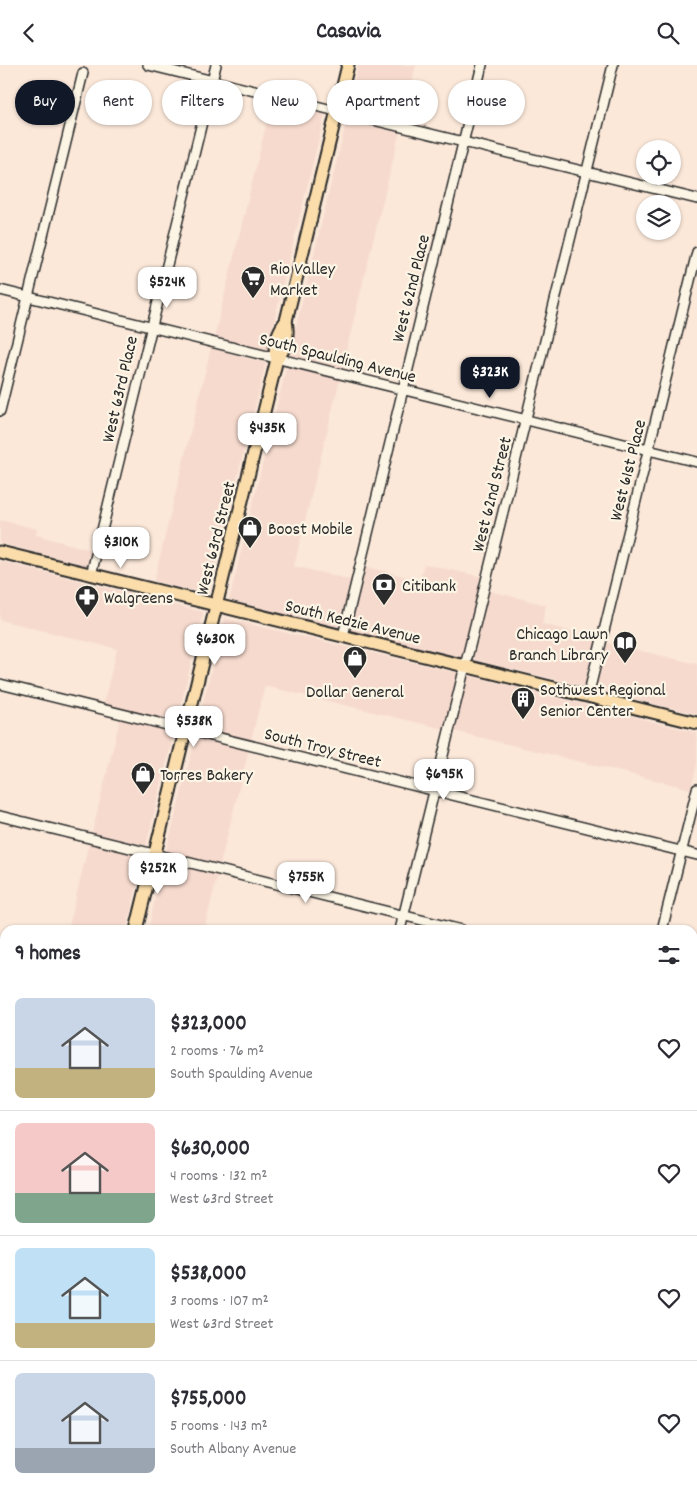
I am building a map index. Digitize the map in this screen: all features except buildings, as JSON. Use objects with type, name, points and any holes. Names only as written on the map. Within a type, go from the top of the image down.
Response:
[{"type":"main road","name":"West 63rd Street","points":[[344,80],[348,65]]},
{"type":"main road","name":"West 63rd Street","points":[[137,925],[277,359],[283,352],[288,331],[286,321],[334,125]]},
{"type":"main road","name":"South Kedzie Avenue","points":[[0,552],[697,723]]},
{"type":"street","points":[[148,65],[208,80]]},
{"type":"street","name":"West 63rd Place","points":[[212,80],[216,65]]},
{"type":"street","name":"West 62nd Place","points":[[343,637],[482,65]]},
{"type":"street","name":"West 62nd Street","points":[[401,925],[612,65]]},
{"type":"street","points":[[0,411],[83,73]]},
{"type":"street","points":[[243,88],[327,109]]},
{"type":"street","name":"West 63rd Place","points":[[91,575],[150,327],[201,125]]},
{"type":"street","points":[[394,125],[697,199]]},
{"type":"street","name":"West 61st Place","points":[[588,696],[697,252]]},
{"type":"street","name":"South Spaulding Avenue","points":[[0,290],[697,462]]},
{"type":"street","name":"South Troy Street","points":[[0,684],[697,855]]},
{"type":"street","points":[[663,925],[697,789]]},
{"type":"street","points":[[0,816],[443,925]]},
{"type":"shaded area","points":[[358,65],[416,65],[413,80],[355,80]]},
{"type":"shaded area","points":[[317,112],[325,114],[267,350],[214,338],[266,125],[317,125]]},
{"type":"shaded area","points":[[346,125],[374,125],[400,131],[342,368],[289,355]]},
{"type":"shaded area","points":[[211,348],[266,363],[208,595],[154,581]]},
{"type":"shaded area","points":[[287,365],[340,379],[294,566],[351,580],[339,627],[229,600]]},
{"type":"shaded area","points":[[0,520],[37,529],[36,535],[91,550],[87,566],[0,543]]},
{"type":"shaded area","points":[[0,561],[203,612],[177,722],[103,705],[117,649],[0,620]]},
{"type":"shaded area","points":[[424,564],[483,577],[462,658],[350,631],[366,567],[420,580]]},
{"type":"shaded area","points":[[490,591],[546,605],[542,624],[597,638],[584,686],[473,660]]},
{"type":"shaded area","points":[[224,618],[458,673],[444,729],[265,686],[251,740],[197,727]]},
{"type":"shaded area","points":[[607,643],[697,664],[697,714],[596,690]]},
{"type":"shaded area","points":[[468,675],[697,733],[697,765],[691,789],[454,731]]},
{"type":"shaded area","points":[[120,719],[174,733],[146,846],[92,833]]},
{"type":"shaded area","points":[[196,736],[249,749],[220,865],[166,852]]},
{"type":"shaded area","points":[[89,843],[144,857],[127,925],[69,925]]},
{"type":"shaded area","points":[[164,860],[218,874],[205,925],[149,925]]},
{"type":"place","name":"Rio Valley Market","points":[[253,299]]},
{"type":"place","name":"Boost Mobile","points":[[250,549]]},
{"type":"place","name":"Citibank","points":[[384,606]]},
{"type":"place","name":"Walgreens","points":[[87,618]]},
{"type":"place","name":"Chicago Lawn Branch Library","points":[[625,664]]},
{"type":"place","name":"Dollar General","points":[[355,679]]},
{"type":"place","name":"Sothwest Regional Senior Center","points":[[523,720]]},
{"type":"place","name":"Torres Bakery","points":[[143,795]]}]
